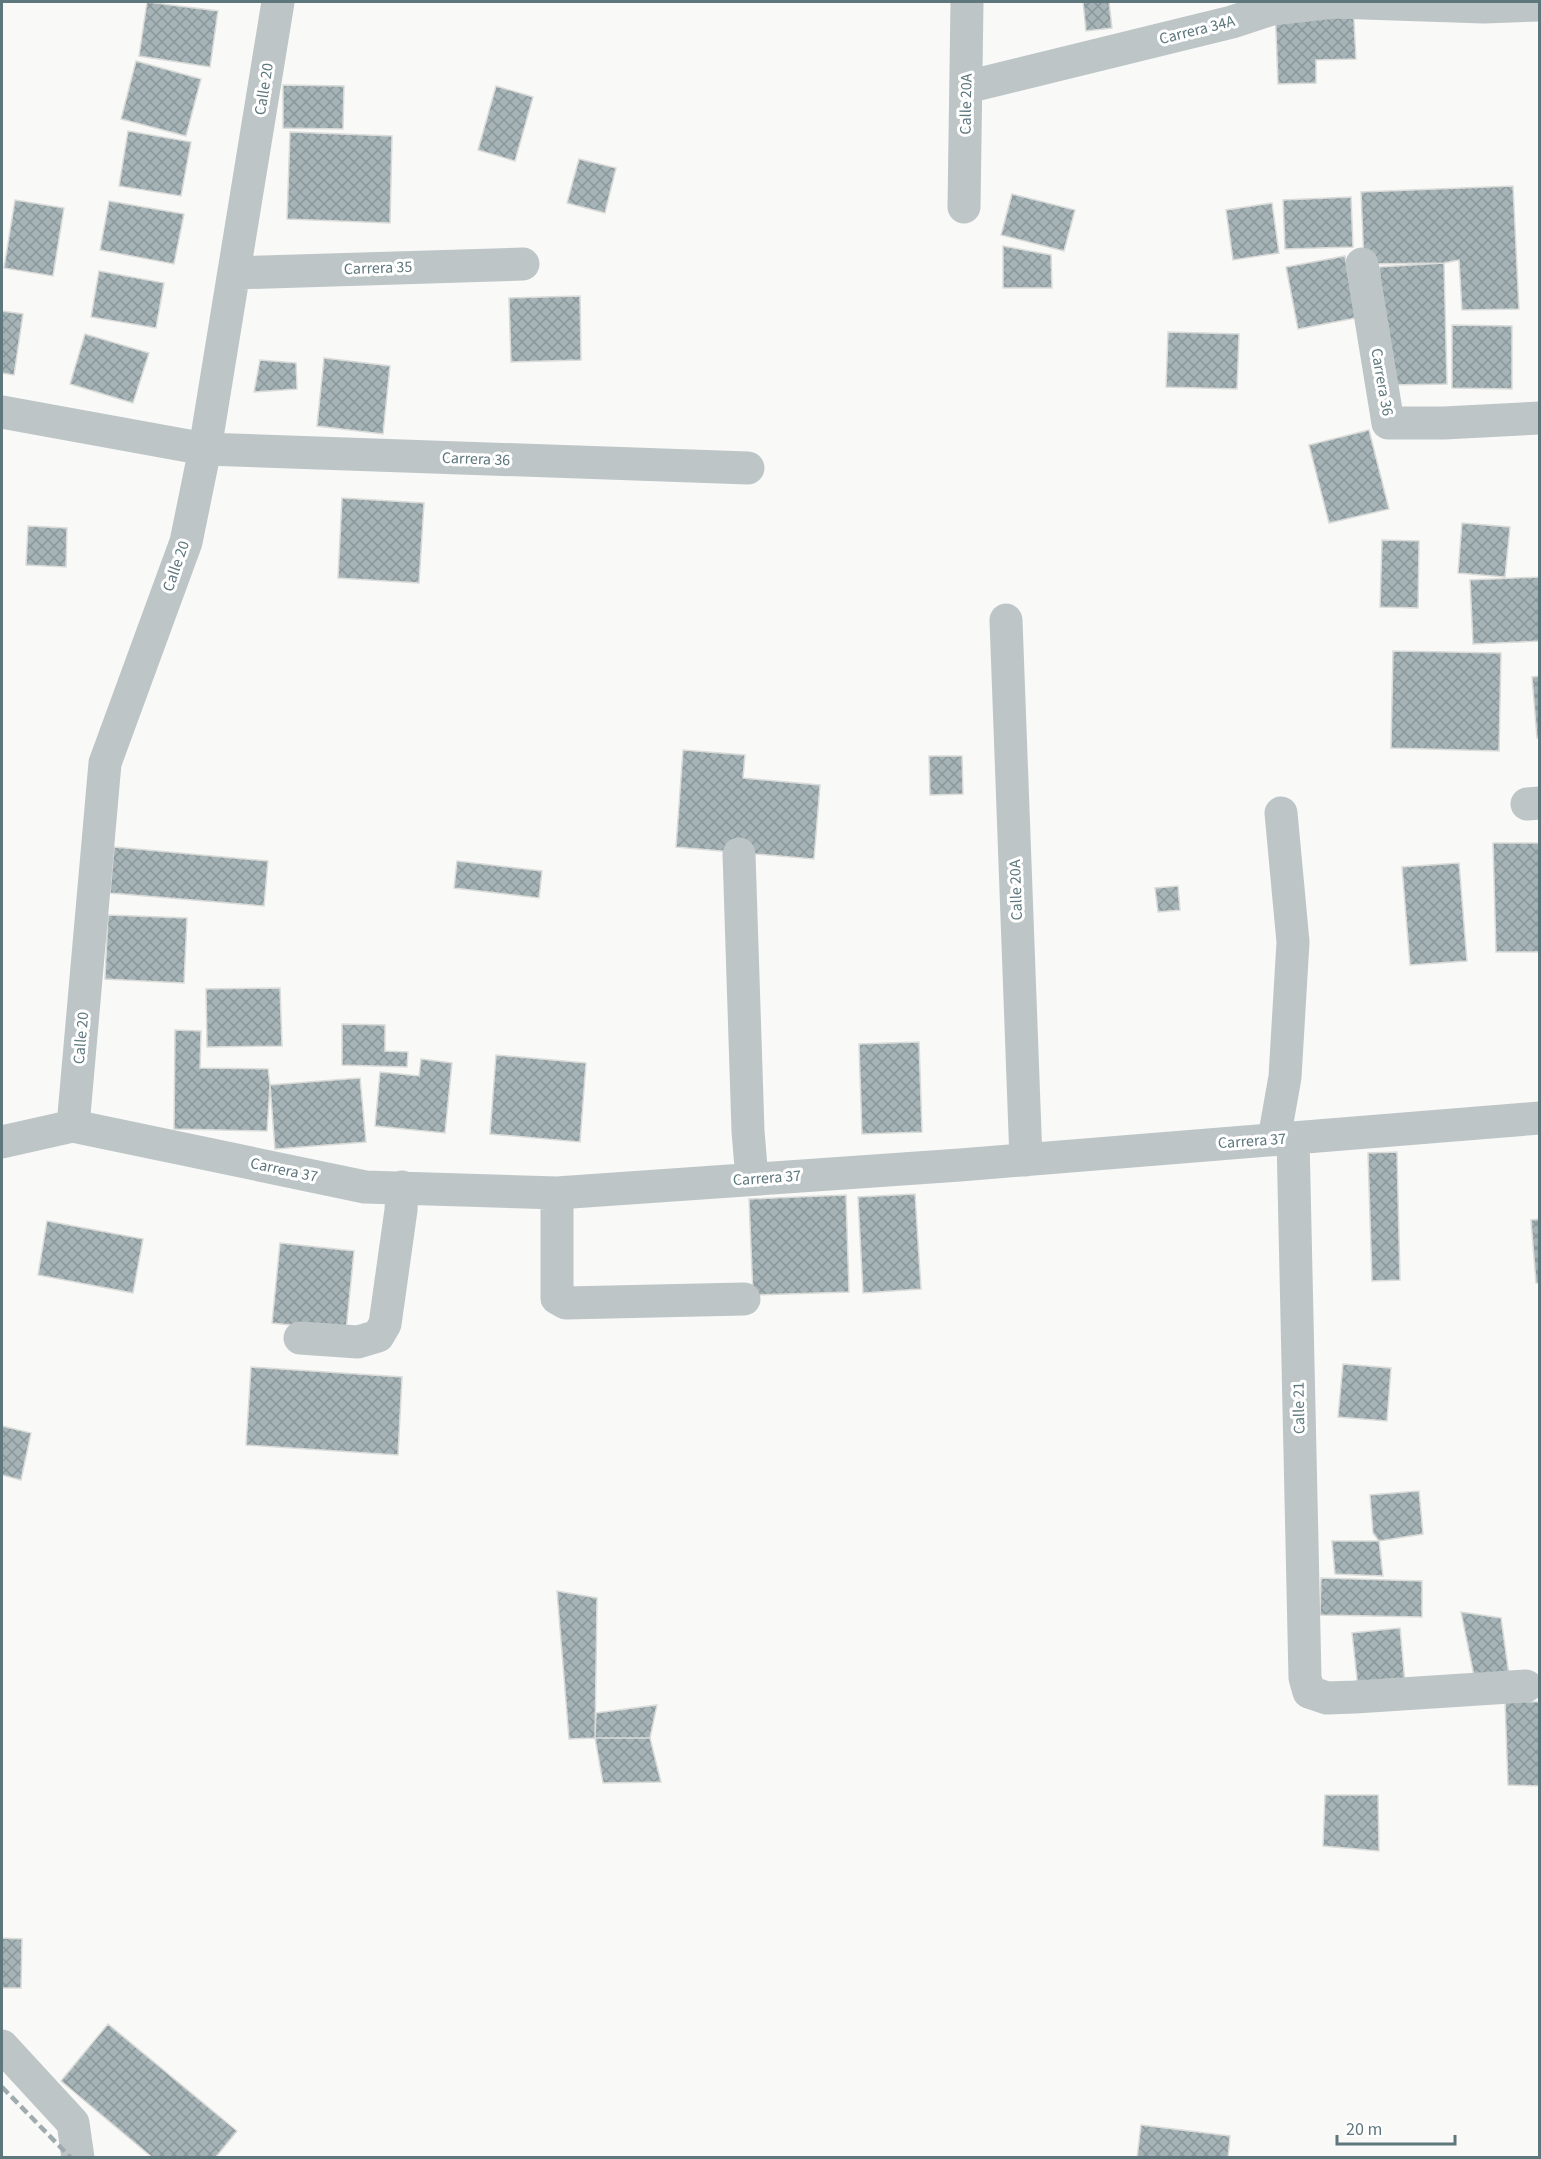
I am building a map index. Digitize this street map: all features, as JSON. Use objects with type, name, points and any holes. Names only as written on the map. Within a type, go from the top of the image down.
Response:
[{"type":"street","name":"Calle 20","points":[[73,1126],[105,763],[186,542],[205,450],[278,2]]},
{"type":"street","name":"Calle 20A","points":[[964,207],[967,2]]},
{"type":"street","name":"Carrera 34A","points":[[967,87],[1232,22],[1272,9],[1334,2],[1484,7],[1539,5]]},
{"type":"street","name":"Carrera 35","points":[[234,273],[523,264]]},
{"type":"street","name":"Carrera 36","points":[[1362,264],[1388,423],[1443,423],[1539,418]]},
{"type":"street","points":[[2,412],[205,450]]},
{"type":"street","name":"Carrera 36","points":[[205,450],[748,468]]},
{"type":"street","name":"Calle 20A","points":[[1006,620],[1026,1160]]},
{"type":"street","name":"Calle 21","points":[[1281,813],[1293,942],[1284,1138],[1305,1678],[1309,1692],[1327,1698],[1526,1686]]},
{"type":"street","points":[[739,854],[748,1131],[752,1179]]},
{"type":"street","name":"Carrera 37","points":[[2,1142],[73,1126],[365,1187],[557,1193],[1026,1160],[1539,1118]]},
{"type":"street","points":[[300,1338],[358,1342],[378,1336],[385,1324],[401,1210],[402,1187]]},
{"type":"street","points":[[557,1193],[557,1298],[566,1303],[744,1299]]},
{"type":"street","points":[[2,2046],[74,2123],[78,2157]]},
{"type":"building","points":[[147,2],[218,11],[210,67],[139,56]]},
{"type":"building","points":[[1083,2],[1109,2],[1112,28],[1086,31]]},
{"type":"building","points":[[1353,2],[1356,59],[1316,60],[1316,83],[1278,84],[1275,4]]},
{"type":"building","points":[[136,61],[201,79],[186,136],[121,119]]},
{"type":"building","points":[[283,85],[344,86],[343,129],[283,128]]},
{"type":"building","points":[[496,86],[533,97],[515,161],[478,150]]},
{"type":"building","points":[[128,131],[191,142],[181,196],[119,186]]},
{"type":"building","points":[[290,132],[392,136],[390,223],[287,219]]},
{"type":"building","points":[[579,159],[616,168],[605,213],[567,203]]},
{"type":"building","points":[[1513,186],[1519,309],[1462,310],[1459,260],[1444,263],[1364,264],[1361,192]]},
{"type":"building","points":[[1012,194],[1075,210],[1064,251],[1001,235]]},
{"type":"building","points":[[1351,197],[1353,247],[1285,249],[1283,200]]},
{"type":"building","points":[[15,200],[64,208],[53,276],[4,268]]},
{"type":"building","points":[[109,201],[184,214],[174,264],[100,250]]},
{"type":"building","points":[[1272,203],[1279,253],[1233,260],[1226,210]]},
{"type":"building","points":[[1003,246],[1051,255],[1052,288],[1003,288]]},
{"type":"building","points":[[1345,256],[1356,318],[1298,329],[1286,267]]},
{"type":"building","points":[[1444,263],[1447,384],[1388,385],[1379,267]]},
{"type":"building","points":[[99,271],[164,283],[156,328],[91,317]]},
{"type":"building","points":[[580,296],[581,360],[511,362],[509,298]]},
{"type":"building","points":[[2,311],[23,314],[14,375],[2,373]]},
{"type":"building","points":[[1452,325],[1512,326],[1512,389],[1452,388]]},
{"type":"building","points":[[1168,332],[1239,334],[1237,389],[1166,387]]},
{"type":"building","points":[[85,334],[149,353],[133,403],[70,384]]},
{"type":"building","points":[[324,358],[390,366],[383,434],[317,426]]},
{"type":"building","points":[[260,360],[296,363],[297,389],[254,392]]},
{"type":"building","points":[[1369,430],[1389,509],[1329,523],[1309,445]]},
{"type":"building","points":[[342,498],[424,503],[419,583],[338,578]]},
{"type":"building","points":[[1462,523],[1510,527],[1505,577],[1458,573]]},
{"type":"building","points":[[28,526],[67,528],[66,567],[26,565]]},
{"type":"building","points":[[1382,540],[1419,541],[1418,608],[1380,607]]},
{"type":"building","points":[[1540,577],[1540,641],[1473,644],[1470,580]]},
{"type":"building","points":[[1393,651],[1501,653],[1499,751],[1391,748]]},
{"type":"building","points":[[1540,676],[1540,738],[1537,738],[1532,677]]},
{"type":"building","points":[[683,750],[745,755],[743,778],[820,785],[814,859],[676,847]]},
{"type":"building","points":[[929,756],[962,756],[963,794],[930,795]]},
{"type":"building","points":[[1493,843],[1540,843],[1540,952],[1496,952]]},
{"type":"building","points":[[114,847],[268,861],[264,906],[110,893]]},
{"type":"building","points":[[457,861],[542,871],[539,898],[454,888]]},
{"type":"building","points":[[1459,863],[1467,961],[1410,965],[1402,867]]},
{"type":"building","points":[[1178,886],[1180,910],[1158,912],[1155,888]]},
{"type":"building","points":[[108,915],[187,918],[184,983],[105,979]]},
{"type":"building","points":[[280,988],[282,1046],[207,1047],[206,989]]},
{"type":"building","points":[[342,1024],[385,1025],[385,1051],[408,1052],[407,1067],[342,1065]]},
{"type":"building","points":[[175,1030],[201,1031],[200,1068],[268,1069],[270,1085],[267,1131],[174,1129]]},
{"type":"building","points":[[919,1042],[922,1132],[862,1134],[859,1044]]},
{"type":"building","points":[[496,1055],[586,1063],[580,1142],[490,1134]]},
{"type":"building","points":[[421,1059],[452,1063],[445,1133],[375,1126],[380,1072],[419,1076]]},
{"type":"building","points":[[360,1078],[366,1142],[275,1149],[270,1085]]},
{"type":"building","points":[[1397,1152],[1400,1280],[1372,1281],[1368,1153]]},
{"type":"building","points":[[915,1194],[921,1289],[863,1293],[858,1197]]},
{"type":"building","points":[[846,1195],[849,1292],[753,1295],[749,1199]]},
{"type":"building","points":[[1540,1219],[1540,1283],[1536,1283],[1531,1220]]},
{"type":"building","points":[[47,1221],[143,1239],[133,1293],[38,1275]]},
{"type":"building","points":[[280,1243],[354,1251],[346,1331],[272,1323]]},
{"type":"building","points":[[1343,1364],[1391,1368],[1387,1421],[1338,1417]]},
{"type":"building","points":[[251,1367],[402,1377],[398,1455],[246,1445]]},
{"type":"building","points":[[2,1426],[31,1433],[21,1480],[2,1475]]},
{"type":"building","points":[[1419,1491],[1423,1534],[1379,1541],[1373,1533],[1370,1495]]},
{"type":"building","points":[[1332,1541],[1379,1541],[1383,1576],[1335,1574]]},
{"type":"building","points":[[1321,1578],[1422,1581],[1422,1617],[1320,1615]]},
{"type":"building","points":[[557,1591],[597,1598],[595,1738],[569,1739]]},
{"type":"building","points":[[1461,1612],[1501,1618],[1509,1675],[1474,1676]]},
{"type":"building","points":[[1400,1628],[1405,1683],[1358,1688],[1352,1633]]},
{"type":"building","points":[[1505,1701],[1540,1702],[1540,1786],[1508,1785]]},
{"type":"building","points":[[657,1705],[650,1738],[595,1738],[596,1713]]},
{"type":"building","points":[[595,1738],[650,1738],[661,1782],[603,1783]]},
{"type":"building","points":[[1325,1795],[1378,1795],[1379,1851],[1323,1846]]},
{"type":"building","points":[[2,1938],[22,1939],[21,1988],[2,1988]]},
{"type":"building","points":[[108,2024],[237,2131],[215,2158],[153,2158],[61,2081]]},
{"type":"building","points":[[1141,2125],[1230,2136],[1228,2158],[1137,2158]]},
{"type":"railway","points":[[2,2087],[71,2158]]}]
